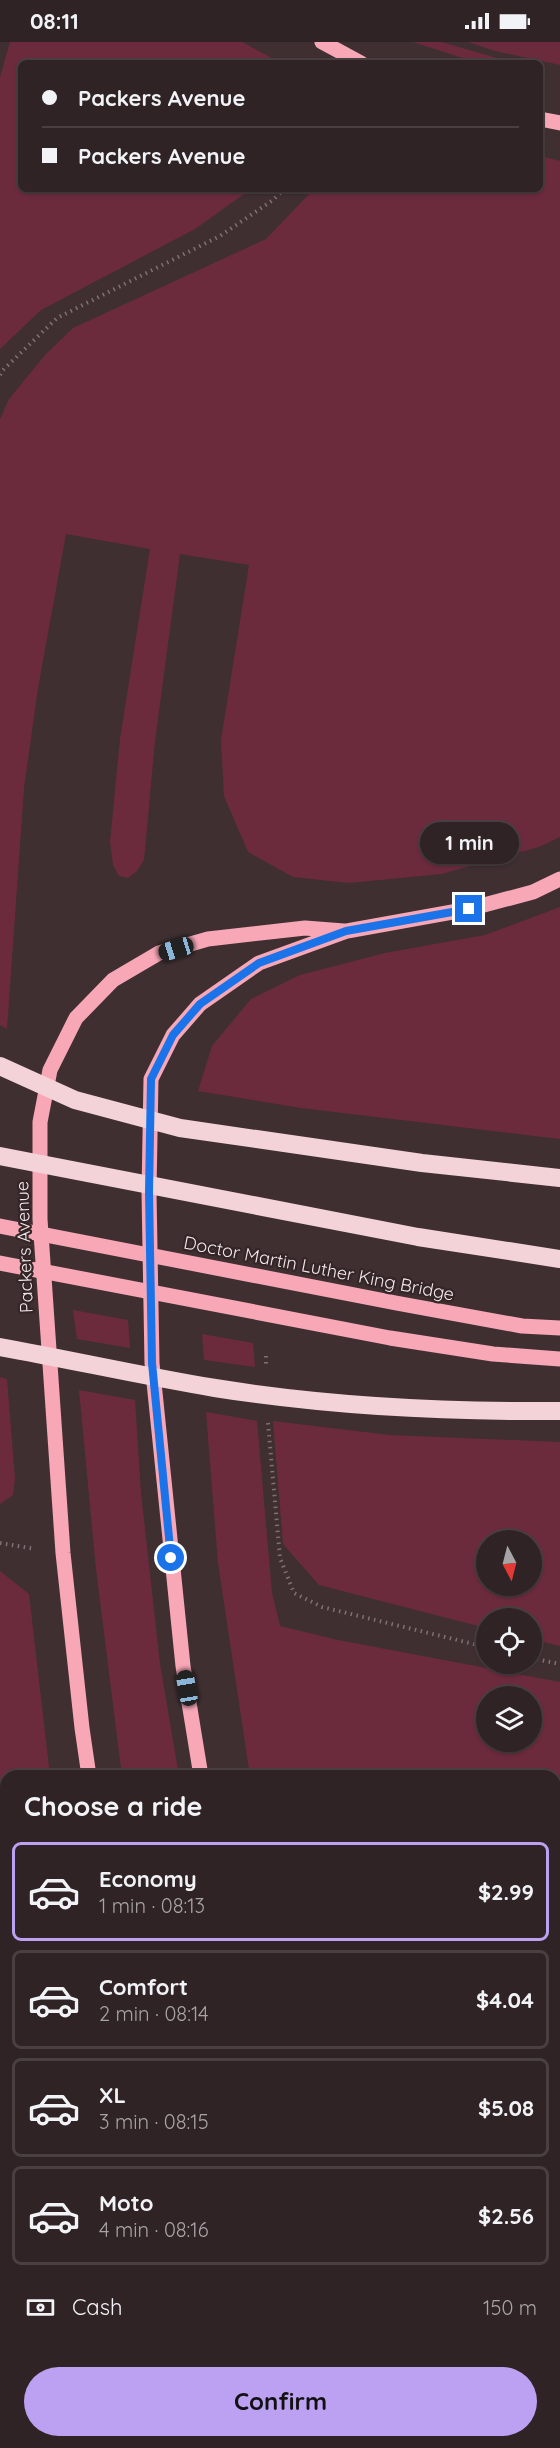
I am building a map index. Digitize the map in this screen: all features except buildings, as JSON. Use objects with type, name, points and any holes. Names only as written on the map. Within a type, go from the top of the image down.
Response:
[{"type":"highway","points":[[0,1066],[75,1100],[180,1128],[422,1163],[560,1178]]},
{"type":"highway","points":[[0,1156],[418,1237],[560,1258]]},
{"type":"highway","points":[[0,1347],[216,1388],[388,1406],[510,1411],[560,1410]]},
{"type":"main road","points":[[322,42],[355,60]]},
{"type":"main road","points":[[543,120],[560,123]]},
{"type":"main road","name":"Packers Avenue","points":[[200,1770],[183,1666],[152,1363],[149,1192],[151,1079],[173,1035],[200,1004],[259,963],[346,931],[469,909],[533,892],[560,879]]},
{"type":"main road","name":"Packers Avenue","points":[[88,1770],[63,1553],[40,1219],[40,1122],[50,1070],[76,1018],[113,980],[159,954],[218,938],[305,928],[346,931]]},
{"type":"main road","name":"Doctor Martin Luther King Bridge","points":[[0,1226],[522,1326],[560,1328]]},
{"type":"main road","points":[[0,1263],[390,1338],[493,1354],[560,1359]]},
{"type":"path","points":[[0,375],[57,318],[220,236],[273,200],[281,192]]},
{"type":"path","points":[[266,1356],[266,1377]]},
{"type":"path","points":[[268,1420],[280,1558],[294,1593],[322,1607],[476,1645]]},
{"type":"path","points":[[0,1543],[63,1553]]},
{"type":"path","points":[[542,1660],[560,1664]]},
{"type":"shaded area","points":[[10,42],[242,42],[275,60],[18,60],[18,192],[247,192],[195,229],[41,310],[0,349],[0,77]]},
{"type":"shaded area","points":[[413,42],[441,42],[504,60],[469,60]]},
{"type":"shaded area","points":[[468,42],[560,42],[560,65],[543,60],[495,51]]},
{"type":"shaded area","points":[[543,157],[560,161],[560,837],[539,847],[441,874],[349,883],[293,877],[248,852],[224,796],[221,740],[249,565],[180,554],[155,741],[144,860],[137,871],[128,878],[119,876],[113,865],[110,842],[120,739],[150,549],[66,534],[38,688],[24,788],[7,1029],[0,1025],[0,419],[9,399],[46,354],[73,328],[266,239],[311,192],[543,192]]},
{"type":"shaded area","points":[[560,907],[560,1139],[301,1108],[198,1091],[212,1046],[251,999],[300,975],[385,953],[485,935]]},
{"type":"shaded area","points":[[73,1310],[128,1320],[130,1348],[77,1339]]},
{"type":"shaded area","points":[[202,1334],[253,1343],[255,1367],[204,1360]]},
{"type":"shaded area","points":[[0,1377],[7,1379],[15,1479],[13,1495],[0,1504]]},
{"type":"shaded area","points":[[79,1390],[135,1400],[141,1493],[160,1664],[178,1770],[121,1770],[96,1569]]},
{"type":"shaded area","points":[[206,1412],[257,1421],[272,1593],[280,1626],[338,1640],[476,1666],[476,1674],[518,1674],[560,1682],[560,1770],[249,1770],[218,1563]]},
{"type":"shaded area","points":[[273,1421],[389,1435],[560,1442],[560,1646],[542,1642],[542,1608],[476,1608],[476,1625],[319,1585],[283,1544]]},
{"type":"shaded area","points":[[0,1571],[29,1594],[49,1770],[0,1770]]},
{"type":"route","points":[[171,1558],[152,1363],[149,1192],[151,1079],[173,1035],[200,1004],[259,963],[346,931],[408,922],[469,909]]}]
